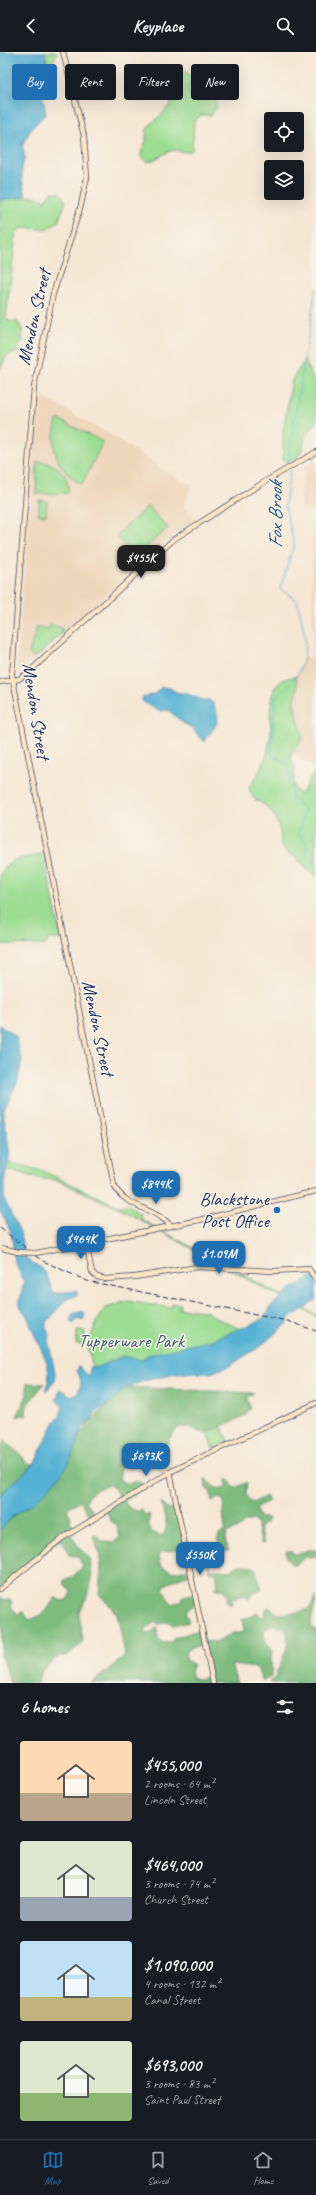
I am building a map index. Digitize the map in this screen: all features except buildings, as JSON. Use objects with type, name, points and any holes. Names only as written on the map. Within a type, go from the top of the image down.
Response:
[{"type":"street","name":"Mendon Street","points":[[63,52],[84,136],[87,177],[81,205],[53,294],[34,387],[15,622],[13,681],[114,1185],[119,1194],[164,1219],[171,1226]]},
{"type":"street","points":[[0,682],[19,679],[29,672],[174,539],[316,452]]},
{"type":"street","points":[[1,1247],[15,1252],[36,1253],[171,1226],[316,1191]]},
{"type":"street","points":[[86,1243],[92,1272],[97,1277],[106,1279],[135,1277],[202,1267],[274,1270],[309,1269],[316,1280]]},
{"type":"street","points":[[0,1588],[61,1539],[170,1472],[316,1403]]},
{"type":"street","points":[[170,1472],[213,1683]]},
{"type":"shaded area","points":[[38,394],[114,437],[184,483],[192,483],[184,507],[195,519],[165,541],[22,671],[17,668],[17,662]]},
{"type":"shaded area","points":[[316,458],[316,510],[300,507],[305,466]]},
{"type":"shaded area","points":[[316,516],[316,767],[273,743],[303,658],[313,657],[312,546]]},
{"type":"green space","points":[[45,52],[57,52],[53,62],[47,64]]},
{"type":"green space","points":[[183,70],[191,75],[189,89],[191,100],[216,100],[217,107],[211,115],[201,115],[194,121],[192,150],[186,152],[173,150],[152,161],[146,162],[141,155],[146,142],[147,130],[172,100],[183,100]]},
{"type":"green space","points":[[51,192],[60,193],[66,201],[58,222],[48,229],[20,228],[16,234],[6,318],[9,321],[18,322],[22,329],[23,342],[19,345],[18,352],[7,355],[0,369],[0,200],[34,196],[45,201]]},
{"type":"green space","points":[[305,360],[316,387],[316,423],[305,436],[303,448],[296,459],[285,462],[283,460],[283,431],[292,380]]},
{"type":"green space","points":[[58,419],[103,442],[82,484],[73,479],[66,472],[56,457],[54,438]]},
{"type":"green space","points":[[37,462],[50,464],[60,470],[67,480],[68,493],[36,494]]},
{"type":"green space","points":[[39,500],[47,501],[46,515],[39,515]]},
{"type":"green space","points":[[148,506],[168,528],[135,557],[116,536]]},
{"type":"green space","points":[[50,624],[63,629],[61,630],[63,633],[36,657],[32,657],[29,653],[37,627],[48,630]]},
{"type":"green space","points":[[296,676],[298,689],[294,704],[302,734],[300,743],[291,754],[291,759],[295,767],[293,786],[298,793],[302,792],[316,770],[316,877],[282,847],[280,844],[281,835],[279,826],[275,816],[269,809],[255,799],[249,787],[259,773],[266,757],[271,734],[270,713],[274,688],[284,679]]},
{"type":"green space","points":[[44,854],[61,939],[49,939],[45,945],[0,944],[0,876],[8,864],[14,860]]},
{"type":"green space","points":[[0,1160],[43,1171],[120,1207],[128,1206],[141,1214],[142,1220],[306,1309],[316,1315],[316,1317],[126,1212],[56,1180],[42,1179],[0,1168]]},
{"type":"green space","name":"Tupperware Park","points":[[127,1301],[171,1308],[172,1303],[180,1304],[179,1309],[206,1311],[218,1319],[245,1331],[103,1377],[93,1367],[87,1347],[96,1323],[106,1308]]},
{"type":"green space","points":[[77,1331],[85,1331],[84,1344],[76,1344]]},
{"type":"green space","points":[[27,1383],[44,1384],[27,1405],[26,1416],[22,1415],[17,1417],[27,1395]]},
{"type":"green space","points":[[126,1387],[254,1393],[248,1396],[247,1400],[251,1409],[247,1411],[246,1415],[209,1432],[199,1432],[190,1427],[179,1427],[167,1443],[166,1455],[164,1458],[159,1452],[150,1455],[147,1453],[130,1464],[128,1459],[122,1462],[119,1480],[128,1484],[139,1480],[143,1488],[124,1501],[132,1509],[137,1511],[142,1510],[144,1515],[150,1515],[148,1524],[152,1532],[161,1536],[166,1529],[166,1520],[161,1502],[166,1509],[178,1508],[185,1548],[161,1552],[159,1556],[162,1567],[173,1572],[190,1569],[191,1575],[183,1576],[165,1585],[163,1589],[172,1604],[182,1601],[183,1596],[194,1594],[195,1604],[185,1612],[189,1622],[173,1626],[168,1622],[158,1624],[155,1622],[146,1629],[145,1633],[150,1634],[157,1627],[158,1638],[163,1643],[172,1642],[174,1638],[202,1629],[205,1642],[220,1641],[232,1633],[242,1633],[244,1630],[242,1619],[252,1616],[256,1611],[262,1618],[264,1617],[265,1610],[268,1607],[278,1614],[301,1612],[310,1607],[316,1596],[311,1624],[312,1628],[316,1630],[316,1683],[271,1683],[270,1681],[275,1679],[288,1642],[285,1629],[273,1625],[264,1631],[264,1642],[272,1650],[271,1677],[263,1681],[257,1668],[231,1665],[237,1683],[91,1683],[123,1658],[125,1654],[117,1614],[99,1594],[101,1567],[99,1552],[93,1537],[96,1534],[103,1542],[113,1543],[120,1537],[117,1525],[110,1520],[106,1511],[121,1501],[116,1491],[109,1484],[93,1492],[86,1501],[96,1516],[92,1519],[81,1501],[68,1507],[67,1510],[71,1517],[70,1522],[75,1529],[70,1533],[80,1549],[90,1558],[92,1578],[89,1593],[79,1612],[83,1642],[67,1656],[59,1656],[42,1670],[37,1683],[10,1683],[4,1661],[0,1657],[2,1632],[0,1596],[4,1600],[11,1600],[12,1608],[18,1614],[23,1611],[29,1620],[44,1612],[55,1598],[63,1601],[68,1599],[71,1591],[65,1586],[64,1580],[72,1577],[83,1566],[78,1556],[69,1555],[61,1539],[0,1588],[0,1528],[20,1511],[71,1452],[81,1432]],"holes":[[[205,1644],[211,1677],[197,1679],[192,1677],[191,1669],[193,1664],[185,1660],[186,1651],[190,1648]]]},
{"type":"green space","points":[[217,1417],[228,1441],[213,1448],[203,1426]]},
{"type":"green space","points":[[5,1440],[21,1455],[25,1462],[31,1464],[40,1460],[0,1499],[0,1448]]},
{"type":"green space","points":[[205,1478],[212,1485],[220,1489],[226,1488],[226,1480],[228,1479],[235,1488],[247,1482],[246,1494],[253,1503],[266,1496],[269,1501],[258,1506],[256,1509],[259,1518],[268,1518],[266,1523],[260,1527],[264,1543],[261,1543],[257,1523],[252,1520],[243,1523],[241,1527],[226,1533],[225,1540],[229,1550],[221,1551],[218,1540],[219,1534],[225,1530],[223,1512],[224,1500],[218,1498],[212,1501],[210,1491],[206,1489]]},
{"type":"green space","points":[[286,1550],[292,1551],[293,1554],[304,1553],[306,1550],[316,1550],[316,1556],[306,1557],[293,1566],[286,1558]]},
{"type":"green space","points":[[207,1556],[211,1569],[230,1571],[236,1567],[245,1565],[255,1568],[262,1589],[253,1594],[249,1599],[244,1595],[233,1599],[231,1605],[225,1601],[228,1596],[223,1589],[215,1589],[218,1586],[216,1573],[209,1571]]},
{"type":"water","points":[[0,52],[45,52],[47,64],[12,64],[12,100],[44,100],[46,114],[31,129],[22,146],[25,157],[22,166],[22,180],[26,196],[22,198],[0,200]]},
{"type":"water","points":[[161,687],[170,688],[176,692],[188,694],[202,700],[209,700],[214,704],[218,717],[216,725],[204,742],[192,728],[183,723],[168,710],[159,711],[142,701],[143,697],[155,694]]},
{"type":"water","points":[[0,1025],[16,1037],[22,1060],[18,1081],[3,1111],[10,1155],[5,1176],[4,1199],[20,1232],[25,1257],[45,1271],[54,1293],[76,1291],[78,1294],[65,1301],[46,1323],[46,1329],[50,1334],[49,1344],[56,1377],[54,1382],[46,1391],[49,1374],[46,1359],[31,1328],[29,1319],[20,1305],[24,1281],[15,1263],[11,1232],[0,1210]]},
{"type":"water","points":[[316,1274],[316,1299],[298,1313],[291,1315],[286,1324],[261,1346],[229,1366],[211,1373],[176,1374],[144,1381],[125,1388],[115,1399],[95,1413],[92,1419],[81,1429],[67,1467],[51,1486],[35,1502],[14,1515],[0,1530],[0,1495],[34,1464],[54,1423],[60,1416],[63,1406],[56,1400],[60,1395],[58,1394],[61,1389],[72,1397],[80,1388],[81,1382],[77,1371],[79,1366],[89,1377],[90,1366],[95,1368],[123,1356],[142,1360],[148,1355],[212,1340],[265,1317],[271,1306],[289,1290]]},
{"type":"water","points":[[83,1311],[85,1313],[83,1321],[77,1319],[74,1324],[70,1322],[73,1313],[77,1314]]},
{"type":"waterway","name":"Fox Brook","points":[[289,465],[288,458],[316,288]]},
{"type":"waterway","name":"Fox Brook","points":[[290,470],[285,505],[294,544],[280,589],[297,600],[305,641],[302,664],[297,676],[276,696],[271,754],[288,765],[292,799],[305,809],[299,834],[307,842],[307,855],[314,860],[316,867]]},
{"type":"railway","points":[[0,1228],[43,1261],[87,1281],[288,1321],[316,1331]]},
{"type":"place","name":"Blackstone Post Office","points":[[277,1210]]}]
